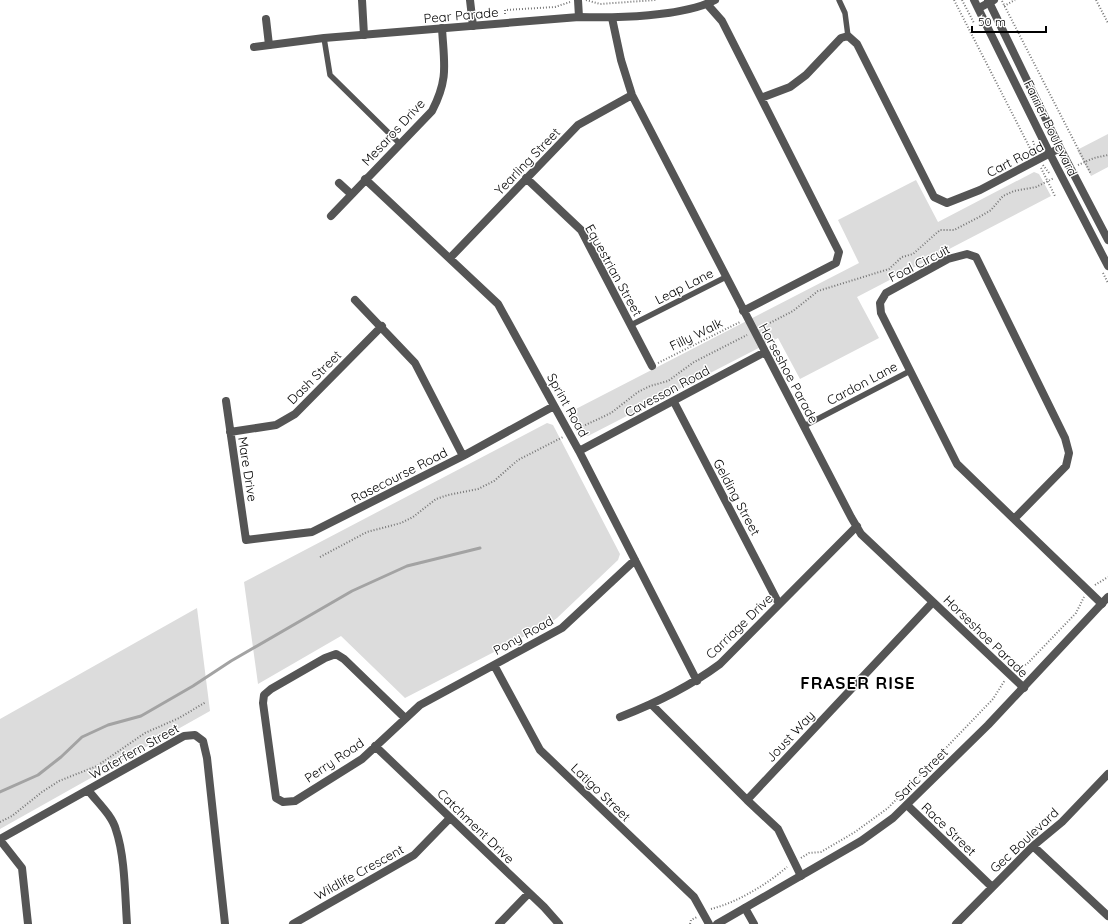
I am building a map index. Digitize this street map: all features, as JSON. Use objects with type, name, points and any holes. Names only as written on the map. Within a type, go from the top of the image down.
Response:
[{"type":"street","points":[[362,0],[364,35]]},
{"type":"street","points":[[470,0],[473,26]]},
{"type":"street","points":[[578,0],[579,17]]},
{"type":"street","name":"Pear Parade","points":[[254,47],[324,38],[442,28],[579,17],[612,18],[684,11],[715,0]]},
{"type":"street","name":"Farrier Boulevard","points":[[974,0],[1050,154],[1108,266]]},
{"type":"street","points":[[979,8],[990,1]]},
{"type":"street","name":"Farrier Boulevard","points":[[990,1],[1060,148],[1108,240]]},
{"type":"street","points":[[707,4],[722,21],[839,252],[836,263],[745,315]]},
{"type":"street","name":"Horseshoe Parade","points":[[612,18],[621,60],[632,95],[745,315],[861,534],[1024,688]]},
{"type":"street","points":[[266,20],[270,45]]},
{"type":"street","name":"Mesaros Drive","points":[[330,216],[399,143],[432,111],[441,93],[445,77],[442,28]]},
{"type":"street","points":[[761,98],[790,87],[806,75],[841,38],[848,36]]},
{"type":"street","name":"Cart Road","points":[[848,36],[857,44],[934,197],[947,203],[980,190],[1060,148]]},
{"type":"street","name":"Yearling Street","points":[[450,258],[578,125],[632,95]]},
{"type":"street","name":"Equestrian Street","points":[[526,178],[581,230],[652,366]]},
{"type":"street","name":"Sprint Road","points":[[365,179],[498,304],[570,433],[697,681]]},
{"type":"street","points":[[339,183],[351,194]]},
{"type":"street","name":"Foal Circuit","points":[[1014,519],[1066,466],[1069,453],[1065,438],[976,257],[967,254],[948,259],[886,293],[880,303],[881,313],[957,464],[1014,519],[1089,591],[1105,601]]},
{"type":"street","points":[[356,300],[382,326],[415,363],[463,456]]},
{"type":"street","name":"Dash Street","points":[[230,432],[276,425],[295,414],[382,326]]},
{"type":"street","name":"Cavesson Road","points":[[579,451],[674,402],[765,352]]},
{"type":"street","name":"Mare Drive","points":[[226,401],[246,540]]},
{"type":"street","name":"Gelding Street","points":[[674,402],[779,604]]},
{"type":"street","name":"Rasecourse Road","points":[[246,540],[312,532],[463,456],[554,406]]},
{"type":"street","name":"Carriage Drive","points":[[620,717],[652,705],[697,681],[720,664],[857,526]]},
{"type":"street","name":"Pony Road","points":[[407,715],[420,705],[562,628],[635,560]]},
{"type":"street","name":"Saric Street","points":[[717,924],[861,841],[907,805],[1024,688],[1105,601]]},
{"type":"street","name":"Joust Way","points":[[747,800],[933,602]]},
{"type":"street","name":"Perry Road","points":[[336,654],[344,659],[407,715],[375,746],[362,759],[295,801],[283,802],[276,798],[274,791],[263,703],[264,695],[271,688],[325,658],[336,654]]},
{"type":"street","name":"Latigo Street","points":[[494,665],[540,750],[694,898],[709,924]]},
{"type":"street","points":[[652,705],[778,829],[801,876]]},
{"type":"street","name":"Waterfern Street","points":[[0,840],[184,736],[191,734],[199,737],[203,741],[208,758],[225,924]]},
{"type":"street","name":"Catchment Drive","points":[[375,746],[529,893],[559,924]]},
{"type":"street","name":"Gec Boulevard","points":[[956,924],[1033,846],[1062,822],[1108,774]]},
{"type":"street","points":[[88,790],[105,811],[116,829],[121,860],[127,924]]},
{"type":"street","name":"Race Street","points":[[907,805],[992,887]]},
{"type":"street","name":"Wildlife Crescent","points":[[293,924],[414,855],[450,818]]},
{"type":"street","points":[[0,840],[22,868],[28,924]]},
{"type":"street","points":[[1033,846],[1108,916]]},
{"type":"street","points":[[499,924],[529,893]]},
{"type":"street","points":[[745,908],[754,924]]},
{"type":"lane","points":[[839,0],[845,13],[848,36]]},
{"type":"lane","points":[[324,38],[330,75],[399,143]]},
{"type":"lane","name":"Leap Lane","points":[[631,325],[726,277]]},
{"type":"lane","name":"Cardon Lane","points":[[804,426],[910,371]]},
{"type":"path","points":[[954,0],[1055,196]]},
{"type":"path","points":[[1002,0],[1091,174]]},
{"type":"path","points":[[1004,6],[1015,0]]},
{"type":"path","points":[[1096,0],[1108,23]]},
{"type":"path","points":[[1071,169],[1085,161],[1108,155]]},
{"type":"path","points":[[320,557],[367,532],[401,523],[413,517],[436,499],[478,489],[494,482],[518,460],[611,413],[638,392],[650,386],[668,381],[694,362],[793,311],[818,291],[889,269],[902,257],[913,254],[940,230],[954,230],[991,210],[1003,196],[1014,191],[1036,187],[1061,175]]},
{"type":"path","name":"Filly Walk","points":[[652,366],[745,315]]},
{"type":"path","points":[[690,924],[691,920],[710,909],[725,906],[776,877],[794,862],[809,853],[821,852],[869,823],[888,808],[993,699],[999,687],[1013,671],[1027,664],[1076,613],[1082,599],[1089,591],[1096,584],[1108,577]]},
{"type":"path","points":[[0,822],[12,816],[42,792],[60,781],[97,766],[145,733],[179,718],[206,702]]},
{"type":"shaded area","points":[[1108,134],[1108,167],[1091,176],[1077,150]]},
{"type":"shaded area","points":[[1034,172],[1039,174],[1051,196],[857,297],[879,338],[800,379],[778,338],[588,436],[582,434],[570,412],[859,263],[838,220],[916,180],[938,222]]},
{"type":"shaded area","points":[[547,423],[553,425],[620,554],[618,560],[557,618],[405,698],[341,636],[258,684],[244,582]]},
{"type":"shaded area","points":[[197,608],[210,711],[0,829],[0,719]]},
{"type":"waterway","points":[[0,792],[38,775],[61,757],[82,737],[108,725],[141,716],[193,686],[231,661],[352,591],[407,566],[480,548]]},
{"type":"district","name":"FRASER RISE","points":[[858,683]]}]
